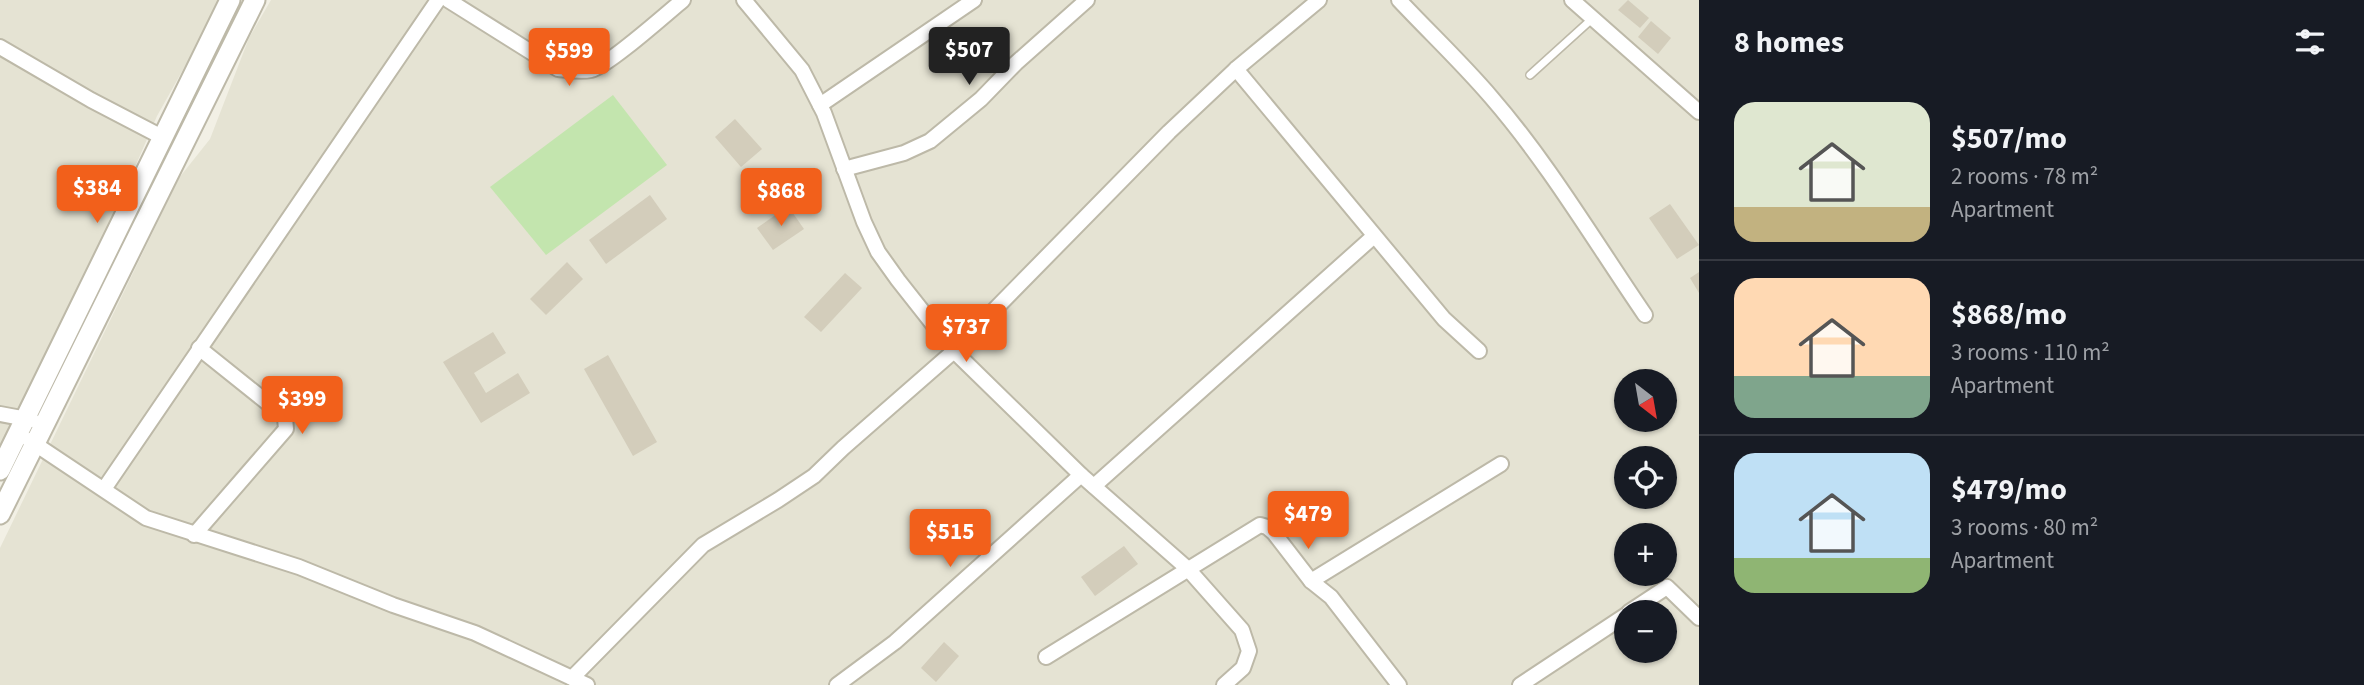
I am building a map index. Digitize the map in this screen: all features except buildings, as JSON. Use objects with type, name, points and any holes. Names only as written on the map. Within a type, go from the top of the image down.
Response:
[{"type":"street","points":[[78,333],[162,137],[230,0]]},
{"type":"street","points":[[0,514],[30,430],[78,333],[255,0]]},
{"type":"street","points":[[104,489],[438,0]]},
{"type":"street","points":[[448,0],[558,69],[572,71],[593,70],[609,60],[683,0]]},
{"type":"street","points":[[744,0],[802,69],[820,105],[878,252],[954,351],[1081,475],[1188,569],[1242,630],[1249,651],[1243,668],[1224,685]]},
{"type":"street","points":[[820,105],[974,0]]},
{"type":"street","points":[[844,169],[904,153],[930,141],[953,125],[1016,63],[1087,0]]},
{"type":"street","points":[[572,678],[703,545],[814,476],[954,351],[1169,132],[1236,69],[1319,0]]},
{"type":"street","points":[[1399,0],[1490,96],[1518,131],[1645,315]]},
{"type":"street","points":[[1572,0],[1699,111]]},
{"type":"street","points":[[0,47],[91,100],[162,137]]},
{"type":"street","points":[[1236,69],[1444,319],[1479,351]]},
{"type":"street","points":[[1094,486],[1374,236]]},
{"type":"street","points":[[194,534],[286,429],[285,418],[279,412],[199,348]]},
{"type":"street","points":[[0,414],[30,430],[104,489],[146,518],[299,567],[475,634],[587,685]]},
{"type":"street","points":[[0,470],[30,430]]},
{"type":"street","points":[[1311,581],[1501,464]]},
{"type":"street","points":[[837,685],[895,642],[1081,475]]},
{"type":"street","points":[[1046,657],[1260,525],[1274,533],[1311,581],[1331,597],[1399,685]]},
{"type":"street","points":[[1648,600],[1667,587],[1699,618]]},
{"type":"street","points":[[1520,685],[1614,623]]},
{"type":"lane","points":[[1530,75],[1592,18]]},
{"type":"shaded area","points":[[0,0],[222,0],[157,116],[106,234],[0,445]]},
{"type":"shaded area","points":[[271,0],[1699,0],[1699,685],[0,685],[0,548],[179,178],[210,139],[249,38]]},
{"type":"green space","points":[[613,95],[667,165],[546,255],[490,187]]}]
